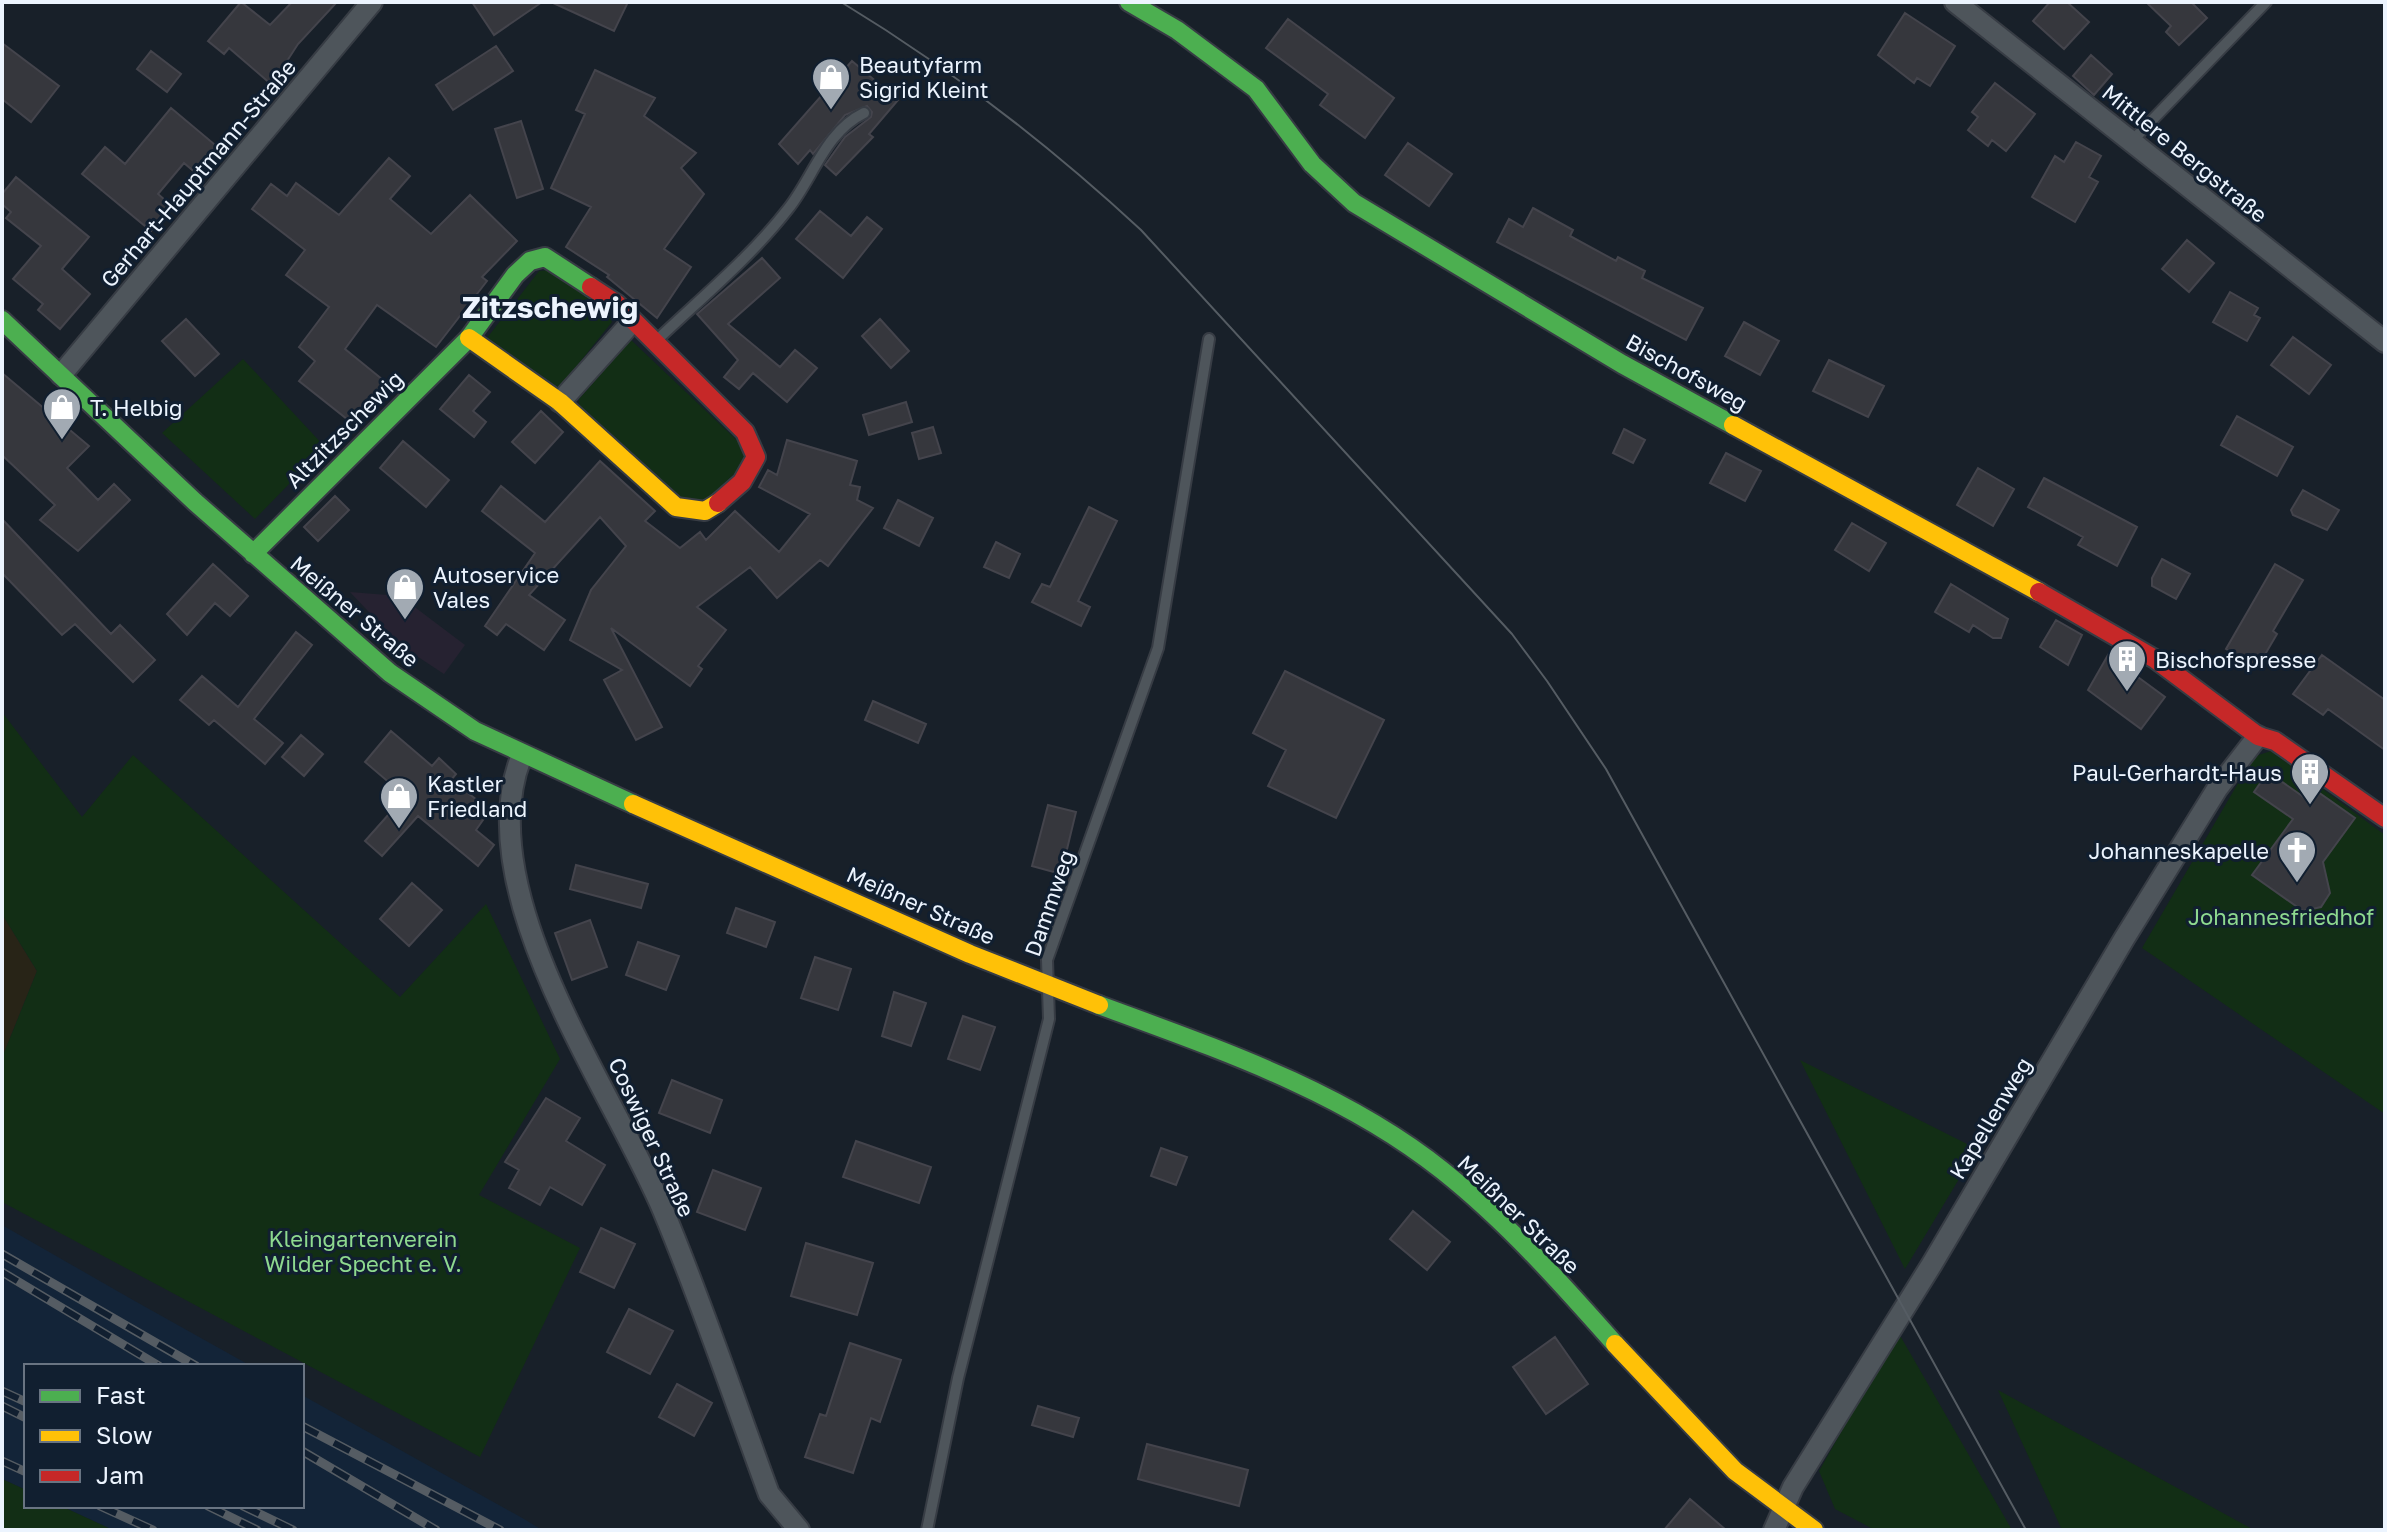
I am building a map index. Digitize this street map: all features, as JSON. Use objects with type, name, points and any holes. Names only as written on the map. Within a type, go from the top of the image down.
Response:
[{"type":"street","name":"Gerhart-Hauptmann-Straße","points":[[61,375],[372,2]]},
{"type":"street","name":"Bischofsweg","points":[[1129,2],[1177,30],[1256,89],[1312,164],[1380,221],[1622,364],[2078,613],[2155,659],[2258,736],[2275,741],[2385,818]]},
{"type":"street","name":"Mittlere Bergstraße","points":[[1955,2],[2385,342]]},
{"type":"street","name":"Altzitzschewig","points":[[253,554],[469,338],[515,275],[530,261],[545,257],[617,304],[752,442],[756,457],[742,482],[717,504],[705,511],[676,507],[560,402],[469,338]]},
{"type":"street","name":"Meißner Straße","points":[[2,320],[133,447],[387,672],[433,706],[522,755],[1046,985],[1274,1069],[1346,1105],[1409,1146],[1470,1193],[1511,1233],[1779,1521],[1814,1530]]},
{"type":"street","points":[[560,402],[632,322]]},
{"type":"street","name":"Kapellenweg","points":[[1779,1521],[1793,1487],[1932,1264],[2124,939],[2217,789],[2258,736]]},
{"type":"street","name":"Coswiger Straße","points":[[522,755],[512,782],[508,828],[512,867],[547,975],[662,1209],[769,1494],[799,1530]]},
{"type":"lane","points":[[2133,140],[2266,2]]},
{"type":"lane","points":[[654,343],[748,253],[789,208],[822,152],[853,118],[864,113]]},
{"type":"lane","name":"Dammweg","points":[[927,1530],[958,1378],[1049,1019],[1047,960],[1158,648],[1209,339]]},
{"type":"shaded area","name":"Autoservice Vales","points":[[350,592],[400,596],[465,645],[444,674],[400,645]]},
{"type":"shaded area","points":[[2,914],[37,971],[2,1058]]},
{"type":"shaded area","points":[[2,1225],[247,1364],[24,1364],[24,1489],[2,1479]]},
{"type":"shaded area","points":[[304,1396],[542,1530],[113,1530],[65,1508],[304,1508]]},
{"type":"green space","points":[[550,270],[606,306],[612,322],[559,388],[487,338],[539,271]]},
{"type":"green space","points":[[631,340],[744,447],[746,463],[705,501],[683,501],[579,409],[579,399]]},
{"type":"green space","points":[[243,359],[325,447],[255,519],[162,433]]},
{"type":"green space","name":"Kleingartenverein Wilder Specht e. V.","points":[[2,712],[82,817],[133,755],[400,997],[486,904],[560,1059],[479,1195],[580,1248],[480,1457],[2,1202],[2,1058],[37,971],[2,914]]},
{"type":"green space","name":"Johannesfriedhof","points":[[2271,751],[2385,835],[2385,1114],[2142,948],[2237,785],[2256,756]]},
{"type":"green space","points":[[1800,1060],[1977,1149],[1905,1269]]},
{"type":"green space","points":[[1898,1332],[2012,1530],[1875,1530],[1835,1509],[1819,1471]]},
{"type":"green space","points":[[1998,1390],[2254,1530],[2062,1530]]},
{"type":"green space","points":[[2,1479],[24,1489],[24,1508],[65,1508],[113,1530],[2,1530]]},
{"type":"building","points":[[241,2],[270,25],[292,2],[337,2],[298,44],[287,61],[290,64],[272,85],[229,48],[224,54],[208,41]]},
{"type":"building","points":[[472,2],[542,2],[494,35]]},
{"type":"building","points":[[551,2],[628,2],[614,31]]},
{"type":"building","points":[[2050,2],[2067,2],[2089,22],[2064,49],[2033,21]]},
{"type":"building","points":[[2146,2],[2191,2],[2207,18],[2179,45],[2166,32],[2171,26]]},
{"type":"building","points":[[1905,13],[1955,46],[1930,86],[1917,78],[1914,83],[1878,55]]},
{"type":"building","points":[[1288,19],[1394,98],[1365,138],[1320,105],[1328,94],[1266,48]]},
{"type":"building","points":[[2,43],[59,86],[31,122],[2,99]]},
{"type":"building","points":[[496,46],[513,71],[453,110],[436,85]]},
{"type":"building","points":[[151,51],[181,74],[167,92],[137,69]]},
{"type":"building","points":[[2091,55],[2112,74],[2094,95],[2073,76]]},
{"type":"building","points":[[852,61],[898,100],[869,134],[873,137],[836,175],[825,165],[845,137],[871,117],[872,112],[867,106],[845,115],[813,154],[810,150],[798,164],[779,144]]},
{"type":"building","points":[[595,70],[655,98],[644,116],[696,153],[681,168],[704,194],[664,249],[691,267],[657,318],[607,277],[609,275],[566,247],[591,207],[551,188],[585,114],[576,110]]},
{"type":"building","points":[[1995,83],[2035,114],[2006,151],[1992,140],[1988,146],[1968,130],[1978,117],[1972,112]]},
{"type":"building","points":[[171,108],[220,149],[198,175],[184,163],[158,194],[172,206],[151,231],[82,174],[105,147],[125,164]]},
{"type":"building","points":[[521,121],[543,189],[517,198],[495,129]]},
{"type":"building","points":[[2076,142],[2101,156],[2089,177],[2098,182],[2075,222],[2032,197],[2055,156],[2064,162]]},
{"type":"building","points":[[1408,143],[1452,174],[1429,206],[1385,175]]},
{"type":"building","points":[[389,158],[410,176],[390,199],[431,234],[470,195],[517,241],[482,277],[487,281],[436,347],[377,305],[345,349],[393,388],[375,408],[368,403],[352,423],[299,381],[315,361],[299,347],[329,307],[286,275],[305,250],[252,209],[271,184],[287,196],[296,183],[339,215]]},
{"type":"building","points":[[16,177],[89,237],[62,269],[90,294],[60,329],[38,310],[43,304],[13,279],[41,246],[6,218],[11,212],[2,204],[2,194]]},
{"type":"building","points":[[1533,208],[1573,230],[1570,236],[1616,261],[1618,257],[1645,271],[1642,278],[1703,308],[1686,340],[1497,242],[1509,219],[1523,227]]},
{"type":"building","points":[[820,211],[851,236],[867,217],[882,229],[843,278],[796,239]]},
{"type":"building","points":[[2187,240],[2214,263],[2189,292],[2162,269]]},
{"type":"building","points":[[762,258],[780,278],[728,324],[780,367],[795,350],[817,368],[787,402],[753,373],[739,389],[724,377],[738,360],[697,314]]},
{"type":"building","points":[[2230,292],[2258,308],[2254,315],[2260,318],[2247,341],[2213,322]]},
{"type":"building","points":[[186,319],[219,354],[195,376],[162,341]]},
{"type":"building","points":[[880,319],[909,351],[891,368],[862,336]]},
{"type":"building","points":[[1744,322],[1779,341],[1760,375],[1725,356]]},
{"type":"building","points":[[2293,337],[2331,365],[2309,394],[2271,365]]},
{"type":"building","points":[[1829,360],[1884,386],[1868,417],[1813,391]]},
{"type":"building","points":[[2,373],[89,446],[67,468],[98,500],[114,484],[130,500],[78,551],[40,520],[55,505],[2,455]]},
{"type":"building","points":[[469,375],[490,392],[473,411],[486,422],[474,437],[440,409]]},
{"type":"building","points":[[906,402],[912,422],[869,435],[863,415]]},
{"type":"building","points":[[541,411],[563,432],[535,463],[512,442]]},
{"type":"building","points":[[2237,416],[2293,447],[2277,476],[2221,445]]},
{"type":"building","points":[[933,427],[941,453],[919,459],[912,433]]},
{"type":"building","points":[[1624,429],[1645,440],[1633,463],[1613,453]]},
{"type":"building","points":[[787,440],[857,461],[850,485],[860,487],[857,500],[873,508],[828,566],[820,560],[777,598],[750,567],[697,607],[726,630],[698,666],[702,669],[690,686],[611,628],[662,727],[636,740],[604,680],[622,670],[570,640],[591,590],[626,546],[600,517],[529,595],[565,620],[544,650],[506,624],[497,635],[485,626],[535,553],[482,511],[501,486],[545,522],[600,461],[655,511],[645,521],[680,548],[700,532],[706,540],[735,511],[779,552],[810,514],[759,487],[768,470],[777,475]]},
{"type":"building","points":[[403,441],[449,480],[426,507],[380,468]]},
{"type":"building","points":[[1726,453],[1761,471],[1745,501],[1710,483]]},
{"type":"building","points":[[1978,468],[2014,489],[1993,526],[1957,505]]},
{"type":"building","points":[[2044,478],[2137,527],[2117,566],[2078,545],[2083,537],[2028,507]]},
{"type":"building","points":[[2303,490],[2339,510],[2327,530],[2293,515],[2291,510]]},
{"type":"building","points":[[335,496],[349,510],[318,541],[304,527]]},
{"type":"building","points":[[898,500],[933,518],[919,546],[884,528]]},
{"type":"building","points":[[1089,507],[1117,521],[1078,601],[1090,607],[1081,626],[1032,602],[1042,584],[1050,587]]},
{"type":"building","points":[[2,519],[111,634],[120,625],[155,660],[133,682],[75,624],[62,635],[2,573]]},
{"type":"building","points":[[1852,523],[1886,543],[1869,571],[1835,550]]},
{"type":"building","points":[[996,542],[1020,554],[1009,578],[984,567]]},
{"type":"building","points":[[2162,559],[2190,574],[2176,599],[2152,586],[2152,578]]},
{"type":"building","points":[[213,564],[248,596],[230,616],[215,603],[187,635],[167,614]]},
{"type":"building","points":[[2275,564],[2303,580],[2273,631],[2277,634],[2257,668],[2226,649]]},
{"type":"building","points":[[1951,584],[2008,619],[2001,638],[1993,638],[1973,625],[1969,632],[1935,612]]},
{"type":"building","points":[[2056,620],[2082,635],[2068,665],[2040,647]]},
{"type":"building","points":[[296,632],[312,645],[254,719],[283,743],[265,764],[214,720],[209,725],[180,700],[202,676],[238,707]]},
{"type":"building","name":"Bischofspresse","points":[[2108,655],[2165,697],[2141,729],[2088,690]]},
{"type":"building","points":[[2322,655],[2385,700],[2385,750],[2328,709],[2323,715],[2293,694]]},
{"type":"building","points":[[1285,671],[1384,720],[1336,818],[1268,786],[1286,750],[1253,733]]},
{"type":"building","points":[[873,701],[926,724],[918,743],[865,720]]},
{"type":"building","points":[[391,731],[432,766],[439,758],[456,774],[451,780],[490,810],[476,830],[494,845],[478,866],[418,816],[382,856],[365,841],[405,796],[365,762]]},
{"type":"building","points":[[301,735],[323,754],[304,776],[282,757]]},
{"type":"building","points":[[2268,772],[2308,800],[2315,790],[2355,818],[2323,862],[2330,893],[2321,907],[2303,911],[2252,875],[2293,819],[2254,792]]},
{"type":"building","points":[[1048,805],[1076,812],[1061,874],[1032,866]]},
{"type":"building","points":[[576,865],[648,884],[641,908],[570,889]]},
{"type":"building","points":[[412,883],[442,910],[409,946],[380,919]]},
{"type":"building","points":[[736,908],[775,922],[766,947],[727,933]]},
{"type":"building","points":[[590,920],[607,967],[572,980],[555,933]]},
{"type":"building","points":[[638,942],[679,956],[666,990],[626,975]]},
{"type":"building","points":[[815,957],[851,969],[838,1010],[801,998]]},
{"type":"building","points":[[894,992],[926,1003],[911,1046],[882,1036]]},
{"type":"building","points":[[963,1016],[995,1027],[980,1070],[948,1059]]},
{"type":"building","points":[[672,1080],[722,1100],[710,1133],[659,1113]]},
{"type":"building","points":[[546,1098],[580,1118],[566,1141],[605,1165],[582,1205],[550,1187],[540,1205],[509,1188],[519,1170],[505,1162]]},
{"type":"building","points":[[856,1141],[931,1167],[919,1203],[843,1177]]},
{"type":"building","points":[[1161,1148],[1187,1157],[1176,1185],[1151,1176]]},
{"type":"building","points":[[713,1170],[761,1188],[745,1230],[697,1212]]},
{"type":"building","points":[[1413,1211],[1450,1242],[1427,1270],[1390,1239]]},
{"type":"building","points":[[601,1228],[635,1244],[614,1288],[580,1272]]},
{"type":"building","points":[[806,1243],[873,1263],[857,1315],[791,1296]]},
{"type":"building","points":[[629,1309],[673,1331],[650,1374],[607,1352]]},
{"type":"building","points":[[1555,1337],[1588,1384],[1546,1414],[1513,1367]]},
{"type":"building","points":[[850,1343],[901,1360],[880,1422],[871,1418],[853,1473],[805,1457],[820,1414],[826,1416]]},
{"type":"building","points":[[677,1384],[712,1403],[694,1436],[659,1417]]},
{"type":"building","points":[[1038,1406],[1079,1418],[1073,1437],[1032,1425]]},
{"type":"building","points":[[1147,1444],[1248,1470],[1239,1506],[1138,1479]]},
{"type":"building","points":[[1690,1499],[1726,1530],[1664,1530]]},
{"type":"tram line","points":[[841,2],[921,53],[997,108],[1141,230],[1512,634],[1606,769],[2026,1530]]},
{"type":"railway","points":[[2,1254],[193,1364]]},
{"type":"railway","points":[[2,1272],[156,1364]]},
{"type":"railway","points":[[2,1391],[24,1401]]},
{"type":"railway","points":[[2,1406],[24,1417]]},
{"type":"railway","points":[[304,1427],[500,1530]]},
{"type":"railway","points":[[304,1452],[436,1530]]},
{"type":"railway","points":[[2,1461],[24,1471]]},
{"type":"railway","points":[[104,1508],[153,1530]]},
{"type":"railway","points":[[212,1508],[257,1530]]},
{"type":"railway","points":[[247,1508],[293,1530]]},
{"type":"traffic: fast","points":[[1129,2],[1177,30],[1256,89],[1312,164],[1354,203],[1622,364],[1733,425]]},
{"type":"traffic: fast","points":[[253,554],[469,338],[515,275],[530,261],[545,257],[591,287]]},
{"type":"traffic: fast","points":[[2,320],[195,502],[390,673],[475,731],[633,804]]},
{"type":"traffic: fast","points":[[1099,1005],[1278,1074],[1322,1095],[1404,1143],[1443,1171],[1489,1211],[1554,1276],[1615,1344]]},
{"type":"traffic: slow","points":[[469,338],[560,402],[676,507],[705,511],[718,503]]},
{"type":"traffic: slow","points":[[1733,425],[2039,592]]},
{"type":"traffic: slow","points":[[633,804],[970,954],[1099,1005]]},
{"type":"traffic: slow","points":[[1615,1344],[1735,1471],[1814,1530]]},
{"type":"traffic: jam","points":[[591,287],[617,304],[745,432],[756,457],[742,482],[718,503]]},
{"type":"traffic: jam","points":[[2039,592],[2155,659],[2258,736],[2275,741],[2385,818]]},
{"type":"place","name":"Beautyfarm Sigrid Kleint","points":[[831,111]]},
{"type":"place","name":"T. Helbig","points":[[62,441]]},
{"type":"place","name":"Autoservice Vales","points":[[405,621]]},
{"type":"place","name":"Bischofspresse","points":[[2127,693]]},
{"type":"place","name":"Paul-Gerhardt-Haus","points":[[2310,806]]},
{"type":"place","name":"Kastler Friedland","points":[[399,830]]},
{"type":"place","name":"Johanneskapelle","points":[[2297,884]]},
{"type":"district","name":"Zitzschewig","points":[[550,307]]}]
